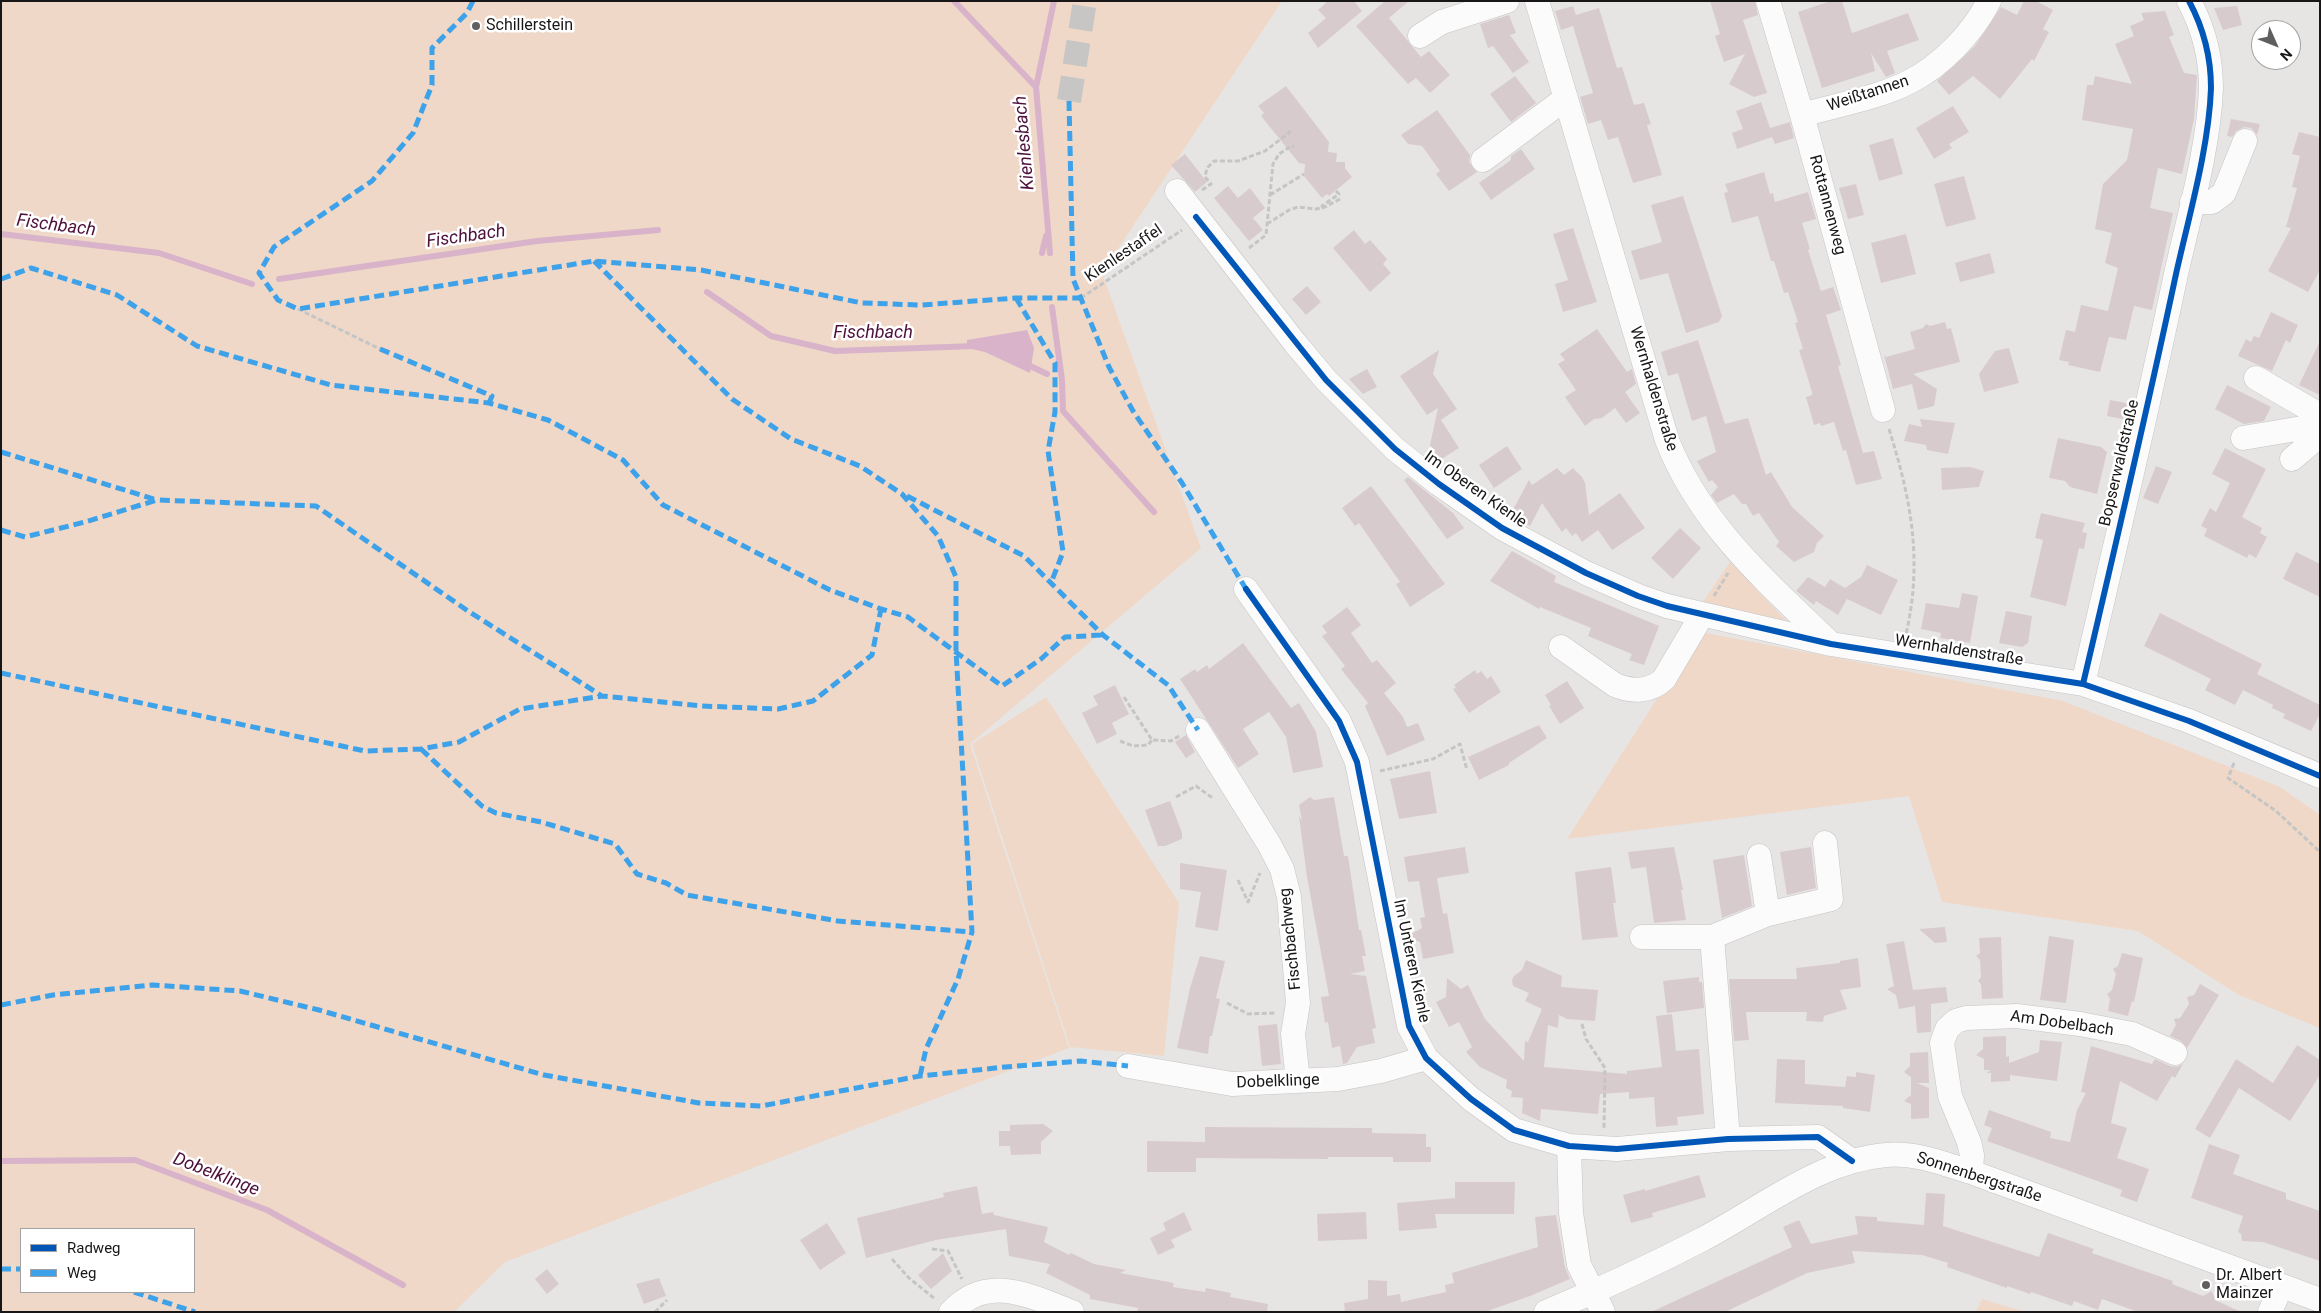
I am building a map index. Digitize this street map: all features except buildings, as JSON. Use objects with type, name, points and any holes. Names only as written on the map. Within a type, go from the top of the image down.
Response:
[{"type":"street","points":[[1420,36],[1442,22],[1507,1]]},
{"type":"street","name":"Wernhaldenstraße","points":[[1537,1],[1667,440],[1683,477],[1699,503],[1740,555],[1831,644],[2083,684]]},
{"type":"street","name":"Rottannenweg","points":[[1768,1],[1802,115],[1883,410]]},
{"type":"street","name":"Weißtannen","points":[[1802,115],[1894,89],[1921,76],[1964,37],[1989,1]]},
{"type":"street","name":"Bopserwaldstraße","points":[[2083,684],[2207,131],[2211,72],[2206,44],[2190,1]]},
{"type":"street","points":[[1483,160],[1566,98]]},
{"type":"street","points":[[2192,202],[2212,202],[2224,192],[2245,141]]},
{"type":"street","name":"Im Oberen Kienle","points":[[1177,191],[1189,224],[1326,380],[1395,448],[1424,472],[1502,528],[1578,569],[1638,596],[1702,615],[1831,644]]},
{"type":"street","points":[[2256,378],[2320,415]]},
{"type":"street","points":[[2243,438],[2320,425]]},
{"type":"street","points":[[2292,459],[2320,434]]},
{"type":"street","name":"Im Unteren Kienle","points":[[1246,589],[1339,721],[1357,762],[1409,1026],[1426,1058],[1470,1099],[1514,1130],[1569,1146],[1617,1149],[1728,1139],[1818,1137],[1852,1161]]},
{"type":"street","points":[[1561,647],[1615,685],[1624,689],[1648,689],[1659,684],[1664,679],[1702,615]]},
{"type":"street","points":[[2083,684],[2189,721],[2320,776]]},
{"type":"street","name":"Fischbachweg","points":[[1198,730],[1270,844],[1282,869],[1289,896],[1298,1003],[1293,1034],[1298,1081]]},
{"type":"street","points":[[1642,937],[1712,937],[1768,914],[1831,899],[1826,843]]},
{"type":"street","points":[[1759,856],[1768,914]]},
{"type":"street","points":[[1712,937],[1728,1139]]},
{"type":"street","name":"Am Dobelbach","points":[[1971,1172],[1972,1156],[1969,1142],[1948,1090],[1942,1043],[1947,1029],[1956,1021],[1966,1018],[2018,1016],[2080,1024],[2132,1034],[2175,1053]]},
{"type":"street","name":"Dobelklinge","points":[[1128,1066],[1232,1084],[1338,1079],[1381,1071],[1426,1058]]},
{"type":"street","points":[[1569,1146],[1571,1213],[1579,1265],[1598,1302]]},
{"type":"street","name":"Sonnenbergstraße","points":[[1546,1312],[1598,1302],[1809,1179],[1852,1161],[1899,1154],[1934,1161],[1971,1172],[2320,1300]]},
{"type":"street","points":[[2270,1312],[2282,1286]]},
{"type":"street","points":[[951,1312],[961,1302],[986,1292],[1009,1290],[1072,1312]]},
{"type":"path","points":[[1210,184],[1205,176],[1207,168],[1214,161],[1238,161],[1265,151],[1290,132],[1288,129]]},
{"type":"path","points":[[1244,249],[1252,247],[1266,235],[1273,164],[1279,154],[1291,146],[1294,147]]},
{"type":"path","points":[[1270,195],[1304,174]]},
{"type":"path","points":[[1323,208],[1322,206],[1339,194],[1336,190]]},
{"type":"path","points":[[1267,224],[1289,210],[1298,207],[1314,210],[1323,208],[1342,198]]},
{"type":"path","points":[[298,309],[380,349]]},
{"type":"path","points":[[1883,410],[1912,520],[1916,575],[1912,610],[1901,656]]},
{"type":"path","points":[[1702,615],[1740,555]]},
{"type":"path","points":[[1124,698],[1152,740]]},
{"type":"path","points":[[1152,740],[1172,741],[1187,731],[1198,730]]},
{"type":"path","points":[[1120,741],[1133,746],[1148,745],[1152,740]]},
{"type":"path","points":[[1360,776],[1433,759],[1460,744],[1467,770]]},
{"type":"path","points":[[2242,744],[2228,778],[2276,811],[2320,852]]},
{"type":"path","points":[[1238,880],[1248,902],[1260,873],[1264,881]]},
{"type":"path","points":[[1227,1003],[1248,1014],[1296,1013]]},
{"type":"path","points":[[1582,1024],[1586,1039],[1605,1068],[1604,1148]]},
{"type":"path","points":[[932,1249],[948,1251],[971,1298]]},
{"type":"path","points":[[892,1259],[909,1278],[933,1296]]},
{"type":"path","points":[[655,1312],[667,1300]]},
{"type":"shaded area","points":[[1,1],[1282,1],[1102,273],[1201,548],[970,744],[1069,1048],[505,1262],[454,1312],[1,1312]]},
{"type":"shaded area","points":[[1027,330],[1034,348],[1030,373],[985,352],[967,348],[967,340]]},
{"type":"shaded area","points":[[1730,562],[1799,634],[1694,615]]},
{"type":"shaded area","points":[[1700,632],[2063,701],[2280,787],[2320,815],[2320,1028],[2239,995],[2138,931],[1942,902],[1909,796],[1567,839]]},
{"type":"shaded area","points":[[1046,697],[1179,903],[1164,1056],[1070,1047],[972,744]]},
{"type":"shaded area","points":[[1982,1299],[2025,1312],[1976,1312]]},
{"type":"waterway","name":"Kienlesbach","points":[[954,1],[1036,87],[1050,253]]},
{"type":"waterway","points":[[1036,87],[1054,1]]},
{"type":"waterway","name":"Fischbach","points":[[279,279],[537,241],[658,230]]},
{"type":"waterway","name":"Fischbach","points":[[1,234],[159,253],[252,284]]},
{"type":"waterway","points":[[1042,253],[1046,236]]},
{"type":"waterway","name":"Fischbach","points":[[707,292],[771,336],[835,351],[975,346]]},
{"type":"waterway","name":"Fischbach","points":[[1052,307],[1062,380],[1063,411],[1154,512]]},
{"type":"waterway","name":"Fischbach","points":[[1024,363],[1047,374]]},
{"type":"waterway","name":"Dobelklinge","points":[[1,1161],[135,1160],[267,1210],[403,1285]]},
{"type":"tunnel","points":[[1069,101],[1085,1]]},
{"type":"marked path","points":[[473,1],[467,13],[432,48],[432,85],[413,133],[372,181],[274,247],[259,273],[278,300],[298,309],[594,261],[701,270],[862,303],[921,305],[1016,298],[1081,298]]},
{"type":"marked path","points":[[1069,101],[1073,279],[1109,367],[1133,411],[1182,483],[1246,589]]},
{"type":"marked path","points":[[594,261],[732,399],[791,439],[860,466],[902,494],[938,536],[956,577],[956,651],[972,932],[958,979],[926,1049],[920,1076]]},
{"type":"marked path","points":[[1,279],[31,268],[117,295],[197,346],[331,385],[489,403],[548,420],[623,460],[663,505],[830,590],[908,617],[1002,686],[1041,659],[1065,637],[1103,635]]},
{"type":"marked path","points":[[1016,298],[1055,363],[1055,412],[1048,451],[1063,552],[1051,583]]},
{"type":"marked path","points":[[380,349],[492,396],[489,403]]},
{"type":"marked path","points":[[1,452],[157,500]]},
{"type":"marked path","points":[[907,496],[1024,556],[1103,635],[1168,685],[1198,730]]},
{"type":"marked path","points":[[1,530],[25,537],[85,522],[157,500],[316,506],[468,611],[602,696]]},
{"type":"marked path","points":[[1,673],[365,751],[421,749],[459,742],[520,709],[602,696],[702,706],[778,709],[813,701],[872,655],[881,609]]},
{"type":"marked path","points":[[421,749],[482,806],[496,813],[541,822],[615,844],[637,874],[666,883],[687,895],[838,921],[972,932]]},
{"type":"marked path","points":[[1,1005],[53,995],[153,985],[240,991],[319,1010],[544,1075],[699,1103],[761,1106],[920,1076],[1005,1067],[1081,1061],[1128,1066]]},
{"type":"marked path","points":[[1,1269],[20,1269]]},
{"type":"marked path","points":[[137,1293],[195,1312]]},
{"type":"cycle path","points":[[2083,684],[2198,181],[2207,134],[2211,88],[2210,65],[2203,33],[2189,1]]},
{"type":"cycle path","points":[[1196,217],[1326,380],[1395,449],[1439,484],[1502,528],[1586,573],[1638,596],[1667,606],[1831,644],[2083,684],[2189,721],[2320,776]]},
{"type":"cycle path","points":[[1246,589],[1339,721],[1357,762],[1409,1026],[1426,1058],[1471,1099],[1514,1130],[1569,1146],[1617,1149],[1728,1139],[1818,1137],[1852,1161]]},
{"type":"place","name":"Schillerstein","points":[[476,26]]},
{"type":"place","name":"Dr. Albert Mainzer","points":[[2206,1285]]}]
